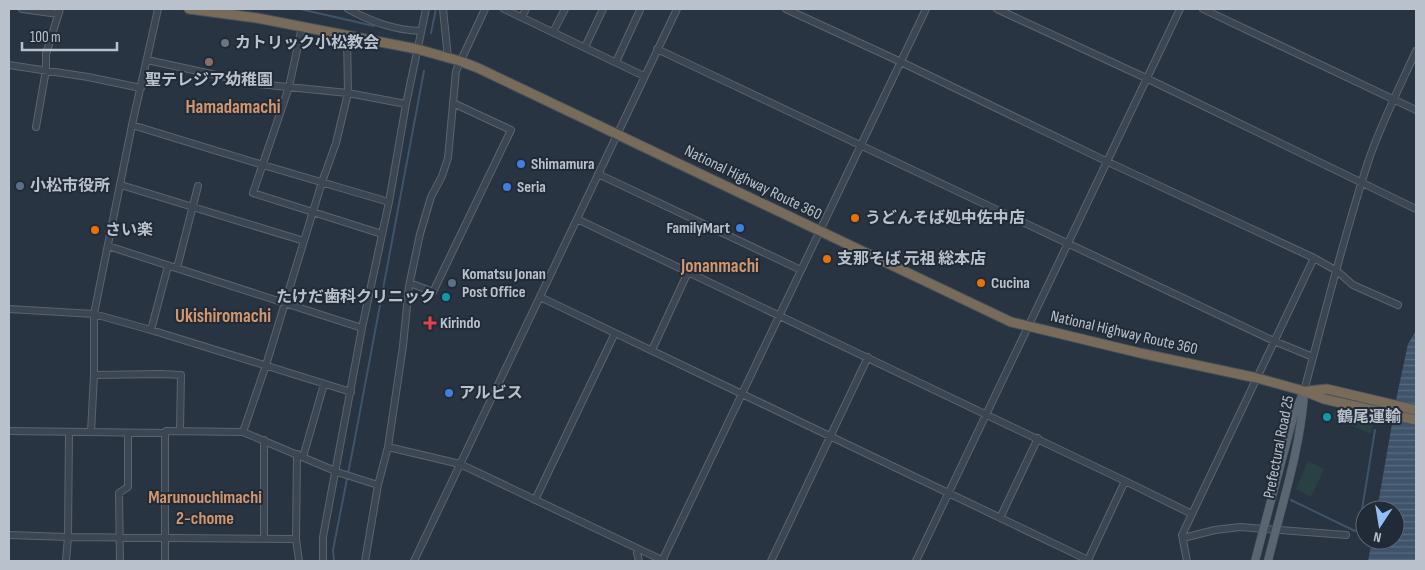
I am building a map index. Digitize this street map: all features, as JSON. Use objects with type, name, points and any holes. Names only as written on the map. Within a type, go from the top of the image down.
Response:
[{"type":"highway","name":"National Highway Route 360","points":[[189,9],[258,13],[302,27],[417,49],[460,61],[618,134],[995,314],[1028,326],[1257,378],[1304,391],[1324,400],[1416,410]]},
{"type":"highway","name":"National Highway Route 360","points":[[1370,405],[1416,420]]},
{"type":"main road","name":"Prefectural Road 25","points":[[1255,561],[1294,414],[1304,391]]},
{"type":"main road","name":"Prefectural Road 25","points":[[1268,561],[1303,415],[1304,391]]},
{"type":"street","points":[[22,9],[59,11],[46,54],[46,70],[36,127]]},
{"type":"street","points":[[91,432],[94,374],[94,314],[132,125],[158,9]]},
{"type":"street","points":[[348,9],[385,26],[421,31]]},
{"type":"street","points":[[323,561],[323,537],[338,472],[362,328],[389,202],[406,104],[426,9]]},
{"type":"street","points":[[443,9],[448,58]]},
{"type":"street","points":[[365,561],[378,485],[388,447],[410,283],[420,234],[431,196],[442,176],[448,158],[456,71],[485,9]]},
{"type":"street","points":[[504,9],[644,76]]},
{"type":"street","points":[[522,17],[526,9]]},
{"type":"street","points":[[553,32],[565,9]]},
{"type":"street","points":[[584,47],[603,9]]},
{"type":"street","points":[[616,62],[639,9]]},
{"type":"street","points":[[414,561],[677,9]]},
{"type":"street","points":[[786,9],[1314,258],[1337,271],[1353,285],[1398,305]]},
{"type":"street","points":[[388,447],[460,464],[663,561],[926,9]]},
{"type":"street","points":[[998,9],[1146,78],[1416,209]]},
{"type":"street","points":[[916,561],[1180,9]]},
{"type":"street","points":[[1203,9],[1416,110]]},
{"type":"street","points":[[302,27],[289,87],[252,194],[382,234]]},
{"type":"street","points":[[243,432],[336,143],[348,93],[346,36]]},
{"type":"street","points":[[658,49],[1274,341],[1313,357]]},
{"type":"street","points":[[1304,391],[1362,183],[1380,129],[1416,50]]},
{"type":"street","points":[[147,60],[238,80],[348,93],[406,104]]},
{"type":"street","points":[[9,65],[141,88]]},
{"type":"street","points":[[410,283],[433,292],[511,130],[454,102]]},
{"type":"street","points":[[132,125],[389,202]]},
{"type":"street","points":[[598,174],[801,270]]},
{"type":"street","points":[[121,185],[304,241]]},
{"type":"street","points":[[177,268],[198,186]]},
{"type":"street","points":[[577,219],[986,413],[1192,514]]},
{"type":"street","points":[[108,246],[362,328]]},
{"type":"street","points":[[1187,561],[1182,535],[1314,258]]},
{"type":"street","points":[[151,330],[168,266]]},
{"type":"street","points":[[652,350],[688,272]]},
{"type":"street","points":[[540,297],[1088,561],[1125,481]]},
{"type":"street","points":[[9,310],[94,314],[351,392]]},
{"type":"street","points":[[535,500],[615,333]]},
{"type":"street","points":[[771,561],[868,357]]},
{"type":"street","points":[[94,374],[180,375],[180,430]]},
{"type":"street","points":[[299,561],[296,539],[300,456],[324,384]]},
{"type":"street","points":[[9,432],[165,433],[166,430],[180,430],[243,432],[338,472],[378,485]]},
{"type":"street","points":[[66,561],[69,432]]},
{"type":"street","points":[[120,561],[119,493],[128,487],[128,433]]},
{"type":"street","points":[[165,433],[166,561]]},
{"type":"street","points":[[1000,518],[1038,438]]},
{"type":"street","points":[[264,440],[264,539]]},
{"type":"street","points":[[1183,538],[1215,530],[1240,527],[1346,535]]},
{"type":"street","points":[[9,535],[296,539]]},
{"type":"street","points":[[638,549],[639,561]]},
{"type":"green space","points":[[1335,411],[1375,417],[1371,434],[1333,418]]},
{"type":"green space","points":[[1308,461],[1324,469],[1311,497],[1296,489]]},
{"type":"water","points":[[1416,331],[1416,561],[1368,561],[1370,550],[1405,550],[1405,500],[1379,500],[1408,344]]},
{"type":"waterway","points":[[300,9],[374,26]]},
{"type":"waterway","points":[[431,33],[436,9]]},
{"type":"waterway","points":[[334,561],[333,550],[424,71]]},
{"type":"waterway","points":[[1364,500],[1375,430]]},
{"type":"waterway","points":[[1291,500],[1355,531]]},
{"type":"place","name":"カトリック小松教会","points":[[225,43]]},
{"type":"place","name":"聖テレジア幼稚園","points":[[209,62]]},
{"type":"place","name":"Shimamura","points":[[521,164]]},
{"type":"place","name":"小松市役所","points":[[20,186]]},
{"type":"place","name":"Seria","points":[[507,187]]},
{"type":"place","name":"うどんそば処中佐中店","points":[[855,218]]},
{"type":"place","name":"FamilyMart","points":[[740,228]]},
{"type":"place","name":"さい楽","points":[[95,230]]},
{"type":"place","name":"支那そば 元祖 総本店","points":[[827,259]]},
{"type":"place","name":"Komatsu Jonan Post Office","points":[[452,283]]},
{"type":"place","name":"Cucina","points":[[981,283]]},
{"type":"place","name":"たけだ歯科クリニック","points":[[446,297]]},
{"type":"place","name":"Kirindo","points":[[430,323]]},
{"type":"place","name":"アルビス","points":[[449,393]]},
{"type":"place","name":"鶴尾運輸","points":[[1327,417]]},
{"type":"district","name":"Hamadamachi","points":[[233,107]]},
{"type":"district","name":"Jonanmachi","points":[[720,266]]},
{"type":"district","name":"Ukishiromachi","points":[[223,316]]},
{"type":"district","name":"Marunouchimachi 2-chome","points":[[205,507]]}]
